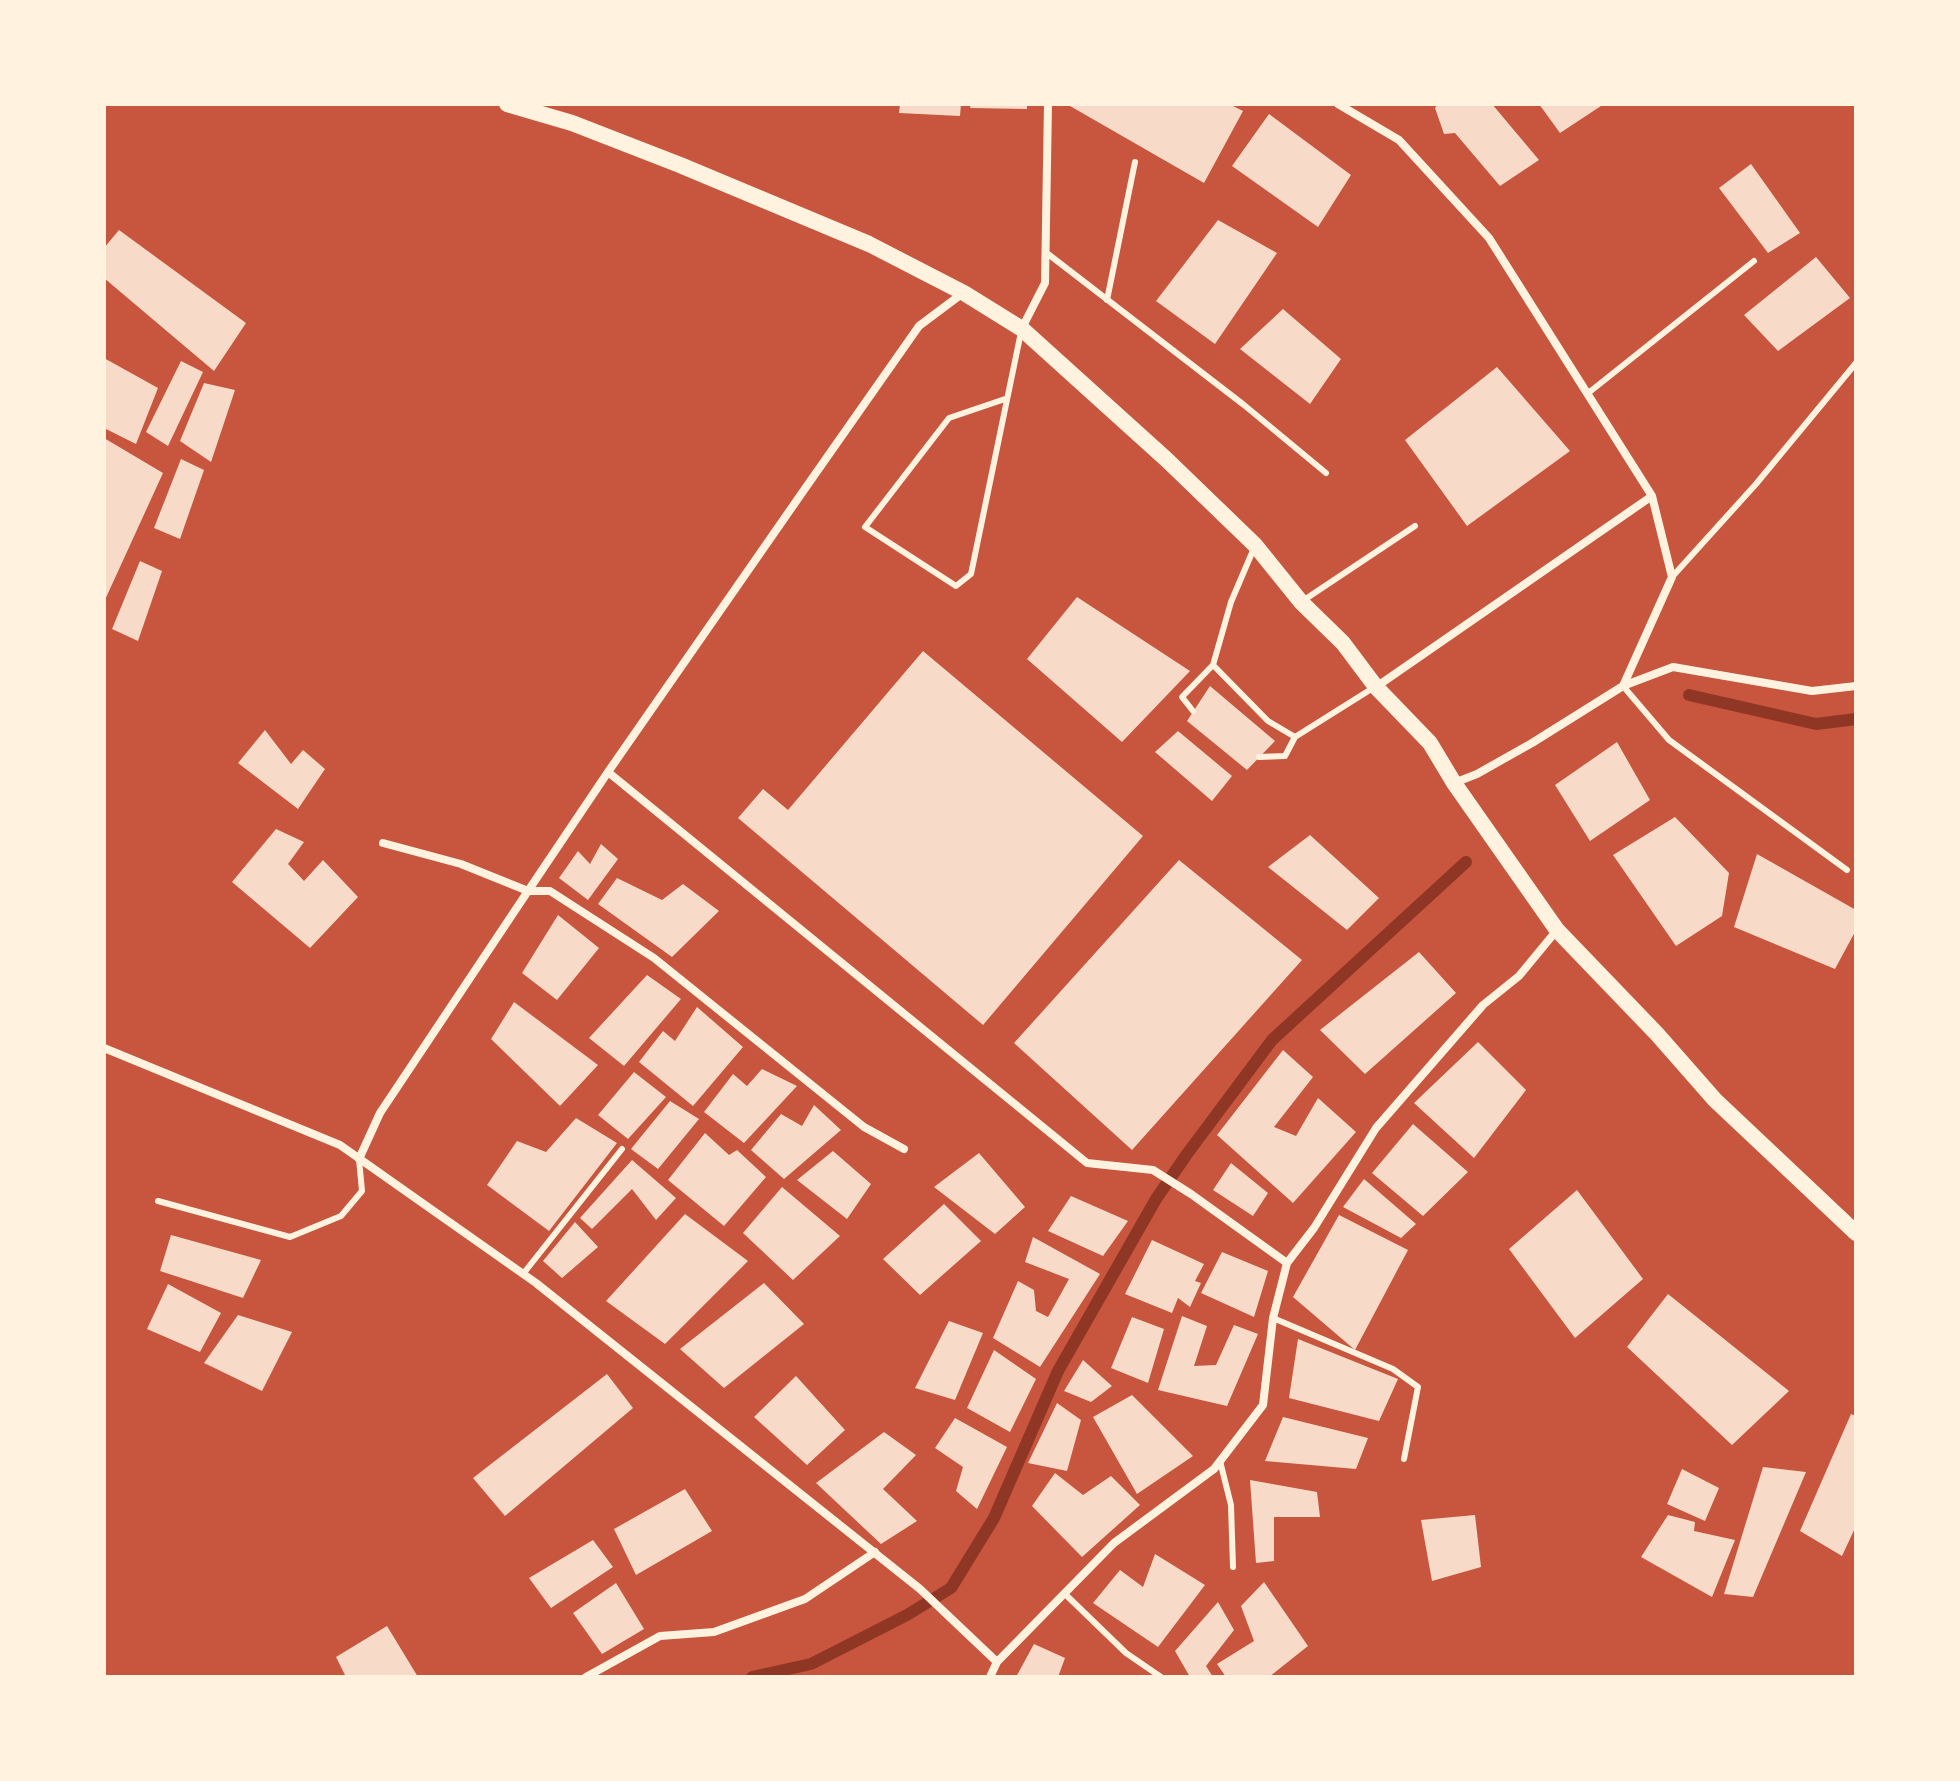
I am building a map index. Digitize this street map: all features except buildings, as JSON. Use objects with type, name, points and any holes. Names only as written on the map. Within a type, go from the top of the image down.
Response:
[{"type":"main road","points":[[507,104],[572,123],[869,244],[964,293],[1022,329],[1155,449],[1255,545],[1301,602],[1343,643],[1376,687],[1430,743],[1454,783],[1557,930],[1657,1034],[1715,1100],[1856,1233]]},
{"type":"street","points":[[1022,329],[1045,283],[1048,254],[1048,104]]},
{"type":"street","points":[[1338,104],[1399,140],[1489,238],[1652,496],[1672,577],[1623,686]]},
{"type":"street","points":[[359,1159],[380,1113],[608,772],[919,326],[964,293]]},
{"type":"street","points":[[1376,687],[1652,496]]},
{"type":"street","points":[[1454,783],[1477,774],[1532,743],[1623,686],[1673,667],[1812,691],[1856,686]]},
{"type":"street","points":[[608,772],[1087,1163],[1153,1170],[1287,1263]]},
{"type":"street","points":[[383,843],[461,864],[528,891],[550,891],[654,958],[864,1127],[904,1149]]},
{"type":"street","points":[[990,1677],[997,1662],[1114,1543],[1214,1469],[1263,1405],[1273,1318],[1287,1263],[1314,1228],[1376,1128],[1483,1005],[1519,976],[1557,930]]},
{"type":"street","points":[[104,1048],[340,1145],[523,1274],[875,1552],[953,1618],[997,1662]]},
{"type":"street","points":[[586,1677],[660,1636],[714,1632],[805,1599],[875,1552]]},
{"type":"lane","points":[[1107,300],[1135,162]]},
{"type":"lane","points":[[1048,254],[1244,405],[1326,473]]},
{"type":"lane","points":[[1587,394],[1754,261]]},
{"type":"lane","points":[[1005,399],[949,418],[865,527],[956,586],[971,574],[1022,329]]},
{"type":"lane","points":[[1672,577],[1756,484],[1856,363]]},
{"type":"lane","points":[[1301,602],[1415,526]]},
{"type":"lane","points":[[1193,711],[1182,697],[1213,665],[1231,602],[1255,545]]},
{"type":"lane","points":[[1213,665],[1268,721],[1295,737]]},
{"type":"lane","points":[[1623,686],[1669,740],[1847,870]]},
{"type":"lane","points":[[1259,757],[1285,756],[1295,737],[1376,687]]},
{"type":"lane","points":[[523,1274],[622,1149]]},
{"type":"lane","points":[[158,1201],[290,1237],[341,1216],[362,1191],[359,1159]]},
{"type":"lane","points":[[1273,1318],[1393,1369],[1418,1387],[1404,1459]]},
{"type":"lane","points":[[1220,1461],[1231,1505],[1233,1567]]},
{"type":"lane","points":[[1064,1593],[1126,1653],[1161,1677]]},
{"type":"waterway","points":[[1689,695],[1816,724],[1856,719]]},
{"type":"waterway","points":[[752,1677],[811,1664],[907,1615],[951,1588],[994,1518],[1058,1371],[1156,1199],[1187,1154],[1272,1040],[1466,862]]}]
